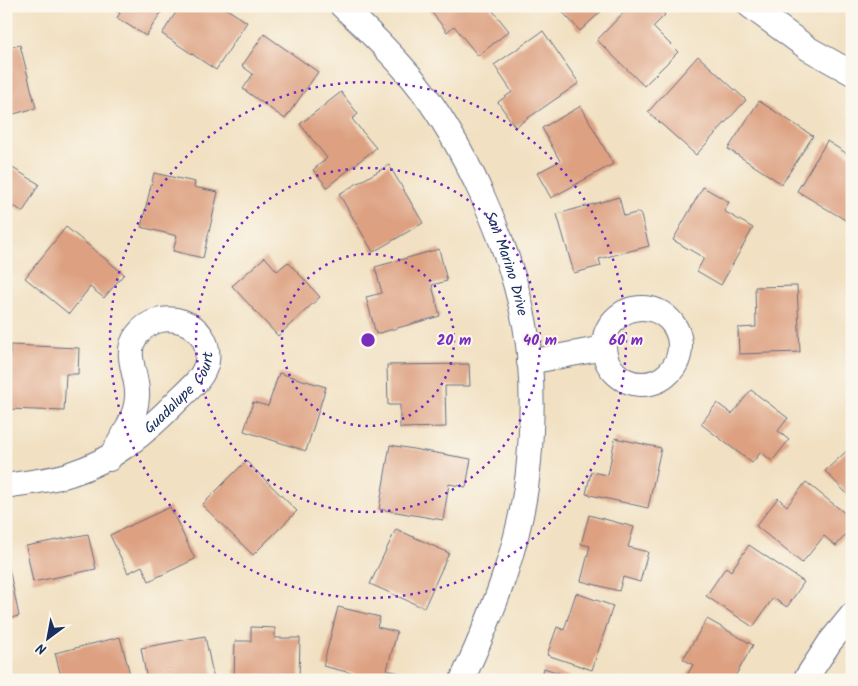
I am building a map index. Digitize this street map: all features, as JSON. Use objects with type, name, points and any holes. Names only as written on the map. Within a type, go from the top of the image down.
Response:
[{"type":"street","name":"San Marino Drive","points":[[342,6],[380,41],[414,81],[460,150],[493,220],[525,325],[532,394],[529,462],[518,527],[505,575],[486,630],[462,680]]},
{"type":"street","points":[[750,6],[809,48],[852,74]]},
{"type":"street","name":"Guadalupe Court","points":[[6,486],[68,475],[109,459],[150,429],[201,377],[207,361],[205,343],[196,329],[181,320],[164,318],[148,324],[136,336],[130,352],[137,397],[127,429],[109,459]]},
{"type":"street","points":[[529,362],[604,348]]},
{"type":"street","points":[[805,680],[830,642],[852,615]]},
{"type":"building","points":[[109,6],[165,6],[146,36],[117,18],[120,13]]},
{"type":"building","points":[[180,6],[222,6],[247,22],[216,70],[162,34]]},
{"type":"building","points":[[435,6],[489,6],[509,31],[478,56],[454,26],[447,32],[430,10]]},
{"type":"building","points":[[557,6],[607,6],[580,31]]},
{"type":"building","points":[[630,6],[657,6],[665,15],[653,27],[678,52],[644,86],[597,40]]},
{"type":"building","points":[[543,31],[579,83],[515,127],[498,102],[512,92],[494,65]]},
{"type":"building","points":[[264,34],[318,72],[285,119],[243,89],[253,74],[242,66]]},
{"type":"building","points":[[20,45],[36,108],[6,116],[6,48]]},
{"type":"building","points":[[698,56],[746,100],[696,155],[648,112]]},
{"type":"building","points":[[341,92],[358,114],[352,119],[376,148],[327,187],[313,170],[327,158],[300,124]]},
{"type":"building","points":[[759,101],[813,136],[782,184],[728,149]]},
{"type":"building","points":[[581,106],[613,164],[551,198],[537,173],[560,161],[542,128]]},
{"type":"building","points":[[827,141],[852,157],[852,224],[797,191]]},
{"type":"building","points":[[6,164],[39,184],[23,212],[14,206],[6,220]]},
{"type":"building","points":[[389,165],[423,223],[373,252],[339,194]]},
{"type":"building","points":[[154,173],[195,182],[194,187],[218,192],[203,258],[173,251],[177,236],[141,227]]},
{"type":"building","points":[[703,187],[729,202],[724,211],[753,228],[721,285],[697,271],[704,258],[673,240]]},
{"type":"building","points":[[619,197],[624,216],[640,212],[649,246],[599,259],[601,266],[574,273],[557,214]]},
{"type":"building","points":[[66,227],[124,274],[104,298],[90,287],[69,314],[25,278]]},
{"type":"building","points":[[439,249],[447,281],[432,285],[440,316],[376,334],[366,297],[382,293],[375,267]]},
{"type":"building","points":[[265,257],[277,271],[288,262],[320,297],[278,336],[232,286]]},
{"type":"building","points":[[797,286],[800,352],[739,354],[738,328],[756,327],[755,287]]},
{"type":"building","points":[[10,345],[79,348],[78,374],[66,374],[64,411],[8,409]]},
{"type":"building","points":[[469,364],[470,386],[445,386],[446,427],[400,428],[400,405],[388,405],[387,365]]},
{"type":"building","points":[[279,373],[326,387],[306,451],[244,431],[253,402],[268,406]]},
{"type":"building","points":[[751,390],[788,418],[778,431],[789,440],[772,461],[761,452],[752,463],[701,424],[717,403],[732,414]]},
{"type":"building","points":[[615,438],[661,448],[648,508],[586,494],[591,472],[608,475]]},
{"type":"building","points":[[390,445],[471,459],[466,487],[449,484],[443,520],[379,509]]},
{"type":"building","points":[[852,446],[852,499],[825,471]]},
{"type":"building","points":[[246,461],[297,511],[253,555],[202,505]]},
{"type":"building","points":[[806,482],[852,519],[852,527],[836,546],[824,536],[802,563],[756,526],[778,498],[787,506]]},
{"type":"building","points":[[170,507],[195,559],[149,581],[142,566],[128,573],[110,535]]},
{"type":"building","points":[[589,515],[634,527],[628,547],[648,552],[640,582],[623,577],[619,591],[581,581],[590,546],[581,544]]},
{"type":"building","points":[[396,529],[449,553],[424,608],[370,584]]},
{"type":"building","points":[[88,534],[96,569],[33,582],[26,546]]},
{"type":"building","points":[[749,545],[804,582],[787,607],[773,598],[753,627],[706,596],[726,567],[731,571]]},
{"type":"building","points":[[6,568],[9,568],[19,616],[6,619]]},
{"type":"building","points":[[576,593],[613,606],[592,670],[547,655],[557,627],[564,630]]},
{"type":"building","points":[[338,607],[380,617],[377,627],[397,632],[387,670],[400,673],[398,680],[358,680],[359,675],[323,666]]},
{"type":"building","points":[[707,619],[753,645],[733,680],[684,680],[693,665],[683,659]]},
{"type":"building","points":[[251,627],[275,628],[275,638],[300,638],[299,680],[234,680],[235,641],[251,641]]},
{"type":"building","points":[[205,636],[214,680],[147,680],[141,648]]},
{"type":"building","points":[[120,637],[131,678],[62,680],[55,653]]},
{"type":"building","points":[[544,668],[577,679],[577,680],[541,680]]}]
